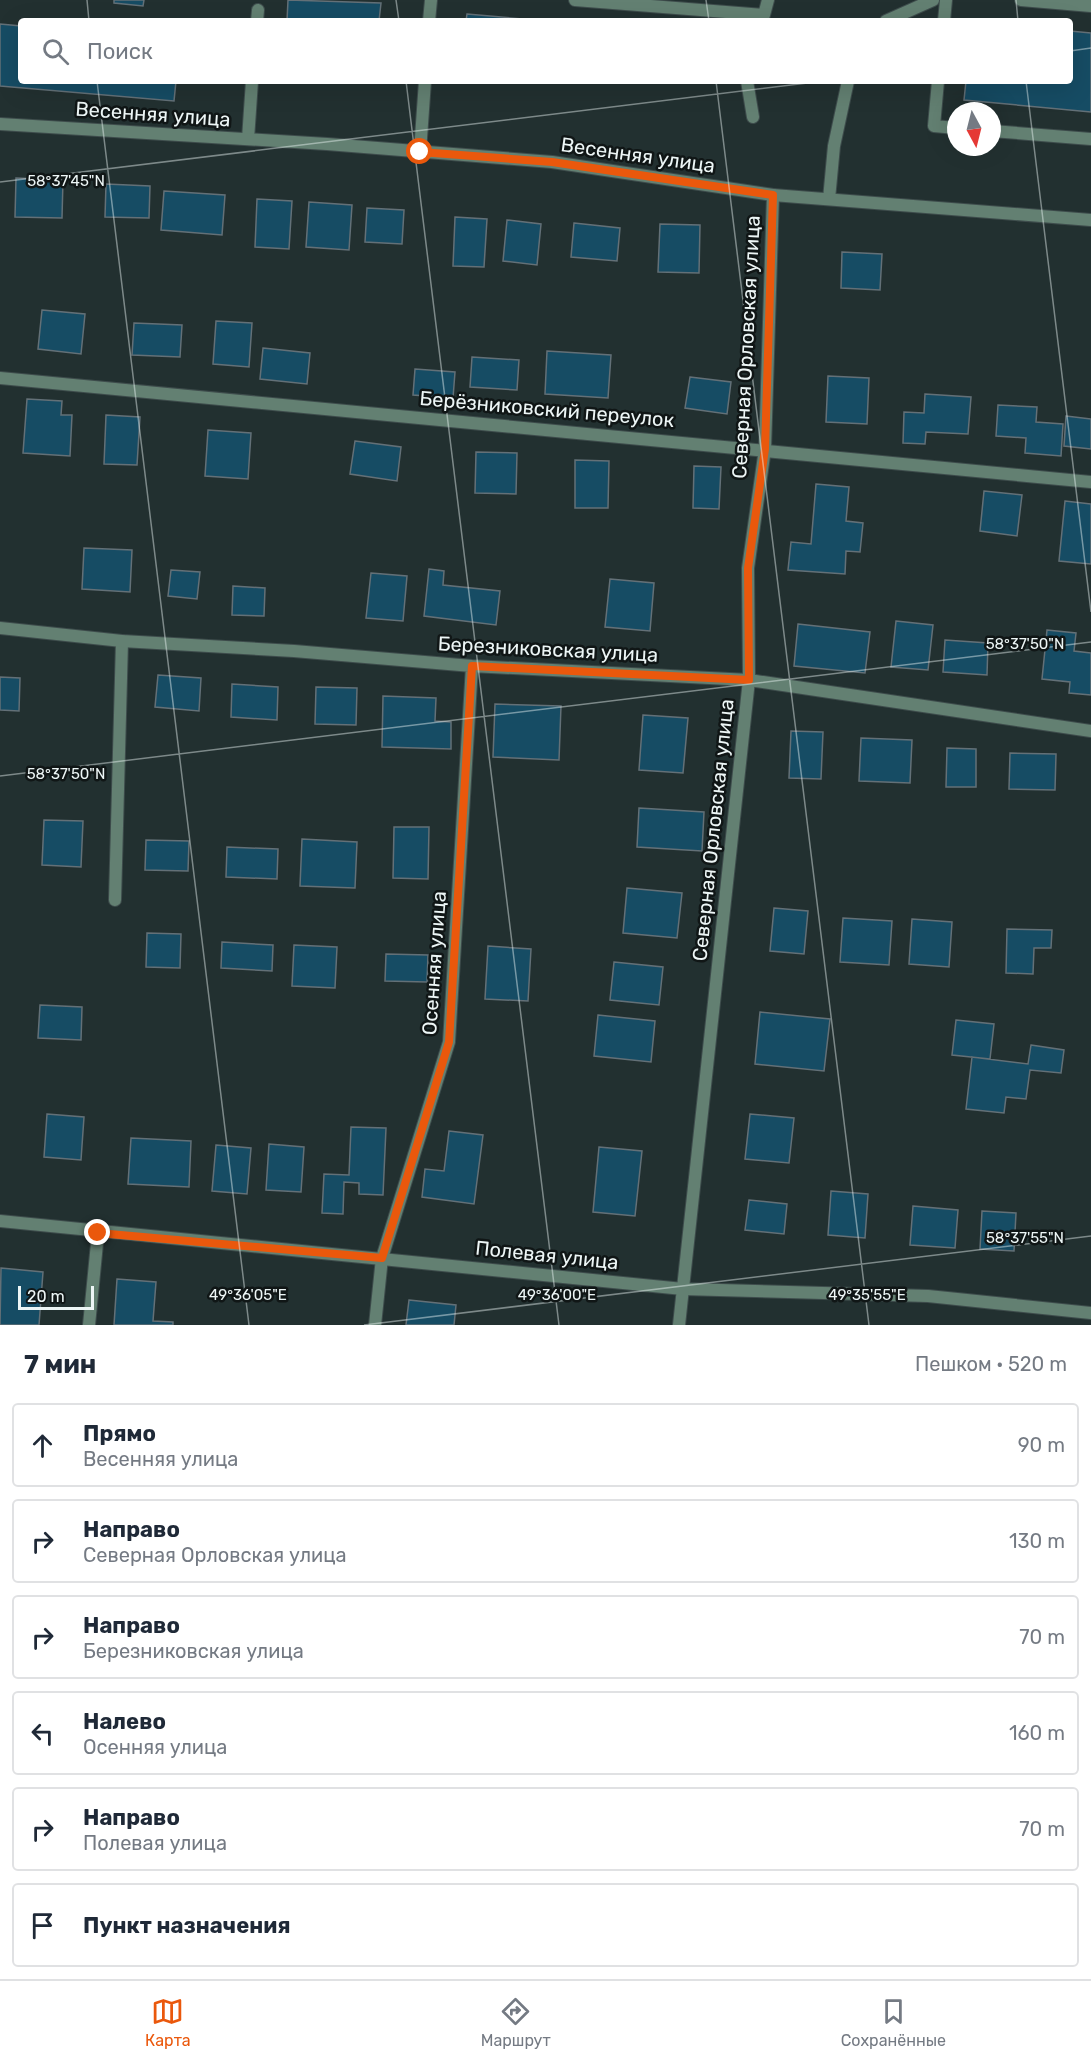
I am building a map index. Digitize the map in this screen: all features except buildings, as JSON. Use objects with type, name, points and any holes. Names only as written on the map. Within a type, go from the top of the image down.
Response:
[{"type":"street","points":[[429,18],[430,0]]},
{"type":"street","points":[[575,0],[639,2],[737,17],[764,15],[768,0]]},
{"type":"street","points":[[893,18],[933,0]]},
{"type":"street","points":[[944,18],[946,0]]},
{"type":"street","points":[[1021,0],[1091,6]]},
{"type":"street","points":[[248,139],[252,84]]},
{"type":"street","points":[[420,152],[425,84]]},
{"type":"street","points":[[748,84],[753,117]]},
{"type":"street","points":[[829,199],[834,146],[847,84]]},
{"type":"street","points":[[938,84],[934,126],[947,127]]},
{"type":"street","name":"Весенняя улица","points":[[0,124],[248,139],[552,162],[773,195],[1091,220]]},
{"type":"street","points":[[1001,132],[1091,139]]},
{"type":"street","name":"Северная Орловская улица","points":[[679,1325],[749,680],[748,568],[765,449],[773,195]]},
{"type":"street","name":"Берёзниковский переулок","points":[[0,378],[765,449],[1091,482]]},
{"type":"street","name":"Березниковская улица","points":[[0,628],[122,641],[294,651],[472,666],[749,680],[1091,731]]},
{"type":"street","points":[[115,900],[122,641]]},
{"type":"street","name":"Осенняя улица","points":[[375,1325],[382,1258],[449,1042],[472,666]]},
{"type":"street","name":"Полевая улица","points":[[0,1221],[98,1233],[382,1258],[683,1289],[928,1296],[1091,1313]]},
{"type":"street","points":[[89,1325],[98,1233]]},
{"type":"route","points":[[98,1233],[382,1258],[449,1042],[472,666],[749,680],[748,568],[765,449],[773,195],[552,162],[420,152]]}]
